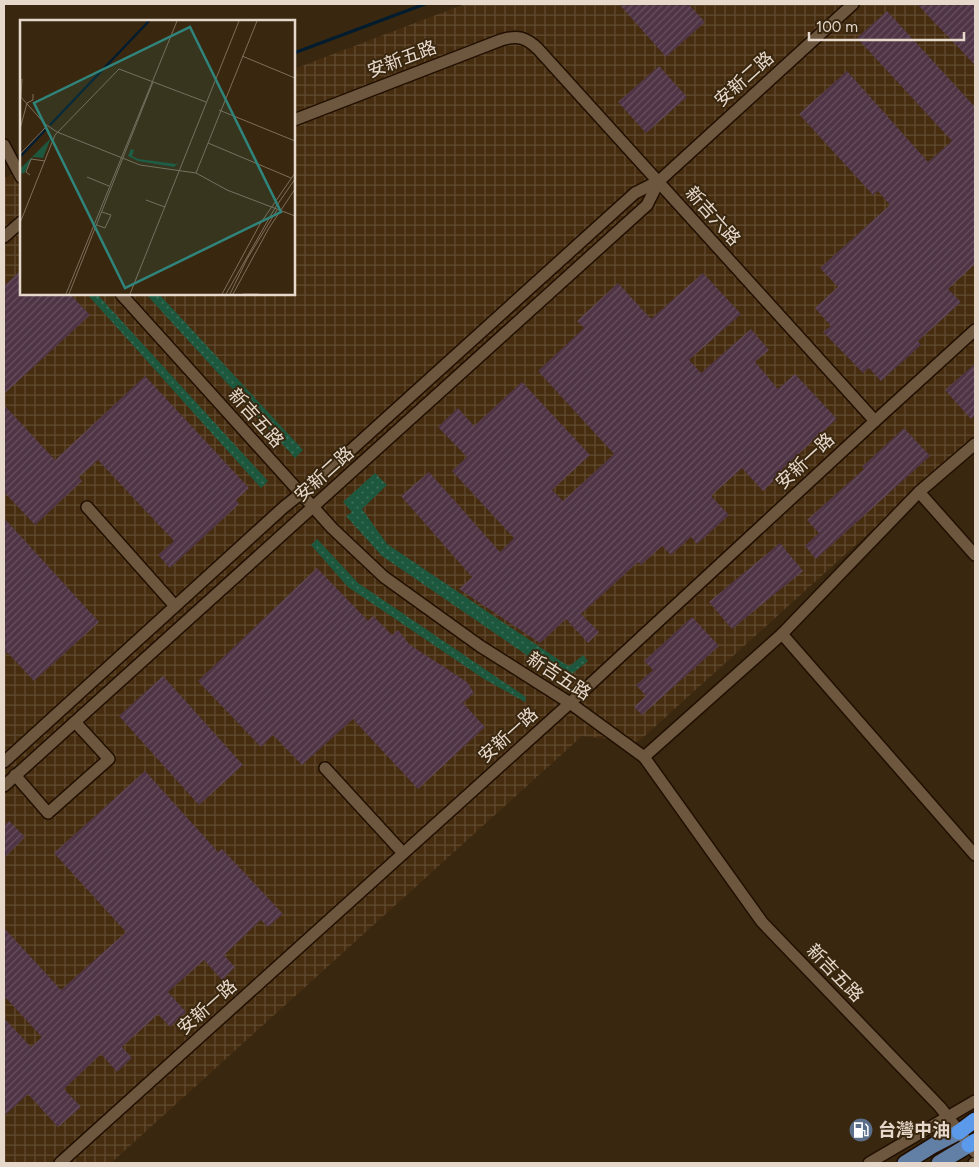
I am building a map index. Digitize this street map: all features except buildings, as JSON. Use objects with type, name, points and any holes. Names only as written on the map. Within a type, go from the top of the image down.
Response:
[{"type":"highway","points":[[959,1132],[975,1120]]},
{"type":"main road","points":[[905,1163],[959,1132]]},
{"type":"main road","points":[[939,1163],[973,1146]]},
{"type":"street","name":"安新二路","points":[[4,762],[284,507],[302,494],[635,193],[659,181],[853,4]]},
{"type":"street","name":"安新五路","points":[[295,120],[501,40],[512,37],[524,37]]},
{"type":"street","name":"新吉六路","points":[[524,37],[538,49],[659,181],[875,421]]},
{"type":"street","points":[[4,148],[20,175]]},
{"type":"street","name":"安新二路","points":[[4,786],[647,205],[659,181]]},
{"type":"street","points":[[4,237],[20,223]]},
{"type":"street","name":"新吉五路","points":[[122,295],[332,528],[384,577],[480,646],[570,703],[644,757],[762,922],[940,1107],[959,1132],[973,1146]]},
{"type":"street","name":"安新一路","points":[[60,1163],[570,703],[975,330]]},
{"type":"street","points":[[644,757],[782,634],[919,492],[975,444]]},
{"type":"street","points":[[919,492],[975,555]]},
{"type":"street","points":[[86,507],[175,606]]},
{"type":"street","points":[[782,634],[975,855]]},
{"type":"street","points":[[15,775],[48,813],[109,759],[75,722]]},
{"type":"street","points":[[325,768],[403,853]]},
{"type":"street","points":[[869,1163],[975,1101]]},
{"type":"shaded area","points":[[465,4],[975,4],[975,437],[638,742],[582,736],[111,1163],[4,1163],[4,178],[20,172],[20,295],[295,295],[295,69]]},
{"type":"green space","points":[[88,295],[98,295],[268,481],[261,488]]},
{"type":"green space","points":[[147,295],[160,295],[303,450],[295,458]]},
{"type":"green space","points":[[375,473],[387,485],[362,509],[387,544],[565,664],[570,666],[583,655],[588,661],[572,674],[561,669],[550,671],[382,556],[346,516],[352,512],[343,502]]},
{"type":"green space","points":[[317,539],[358,583],[526,697],[525,702],[484,679],[348,587],[311,545]]},
{"type":"waterway","points":[[295,53],[425,4]]},
{"type":"place","name":"台灣中油","points":[[861,1130]]}]
